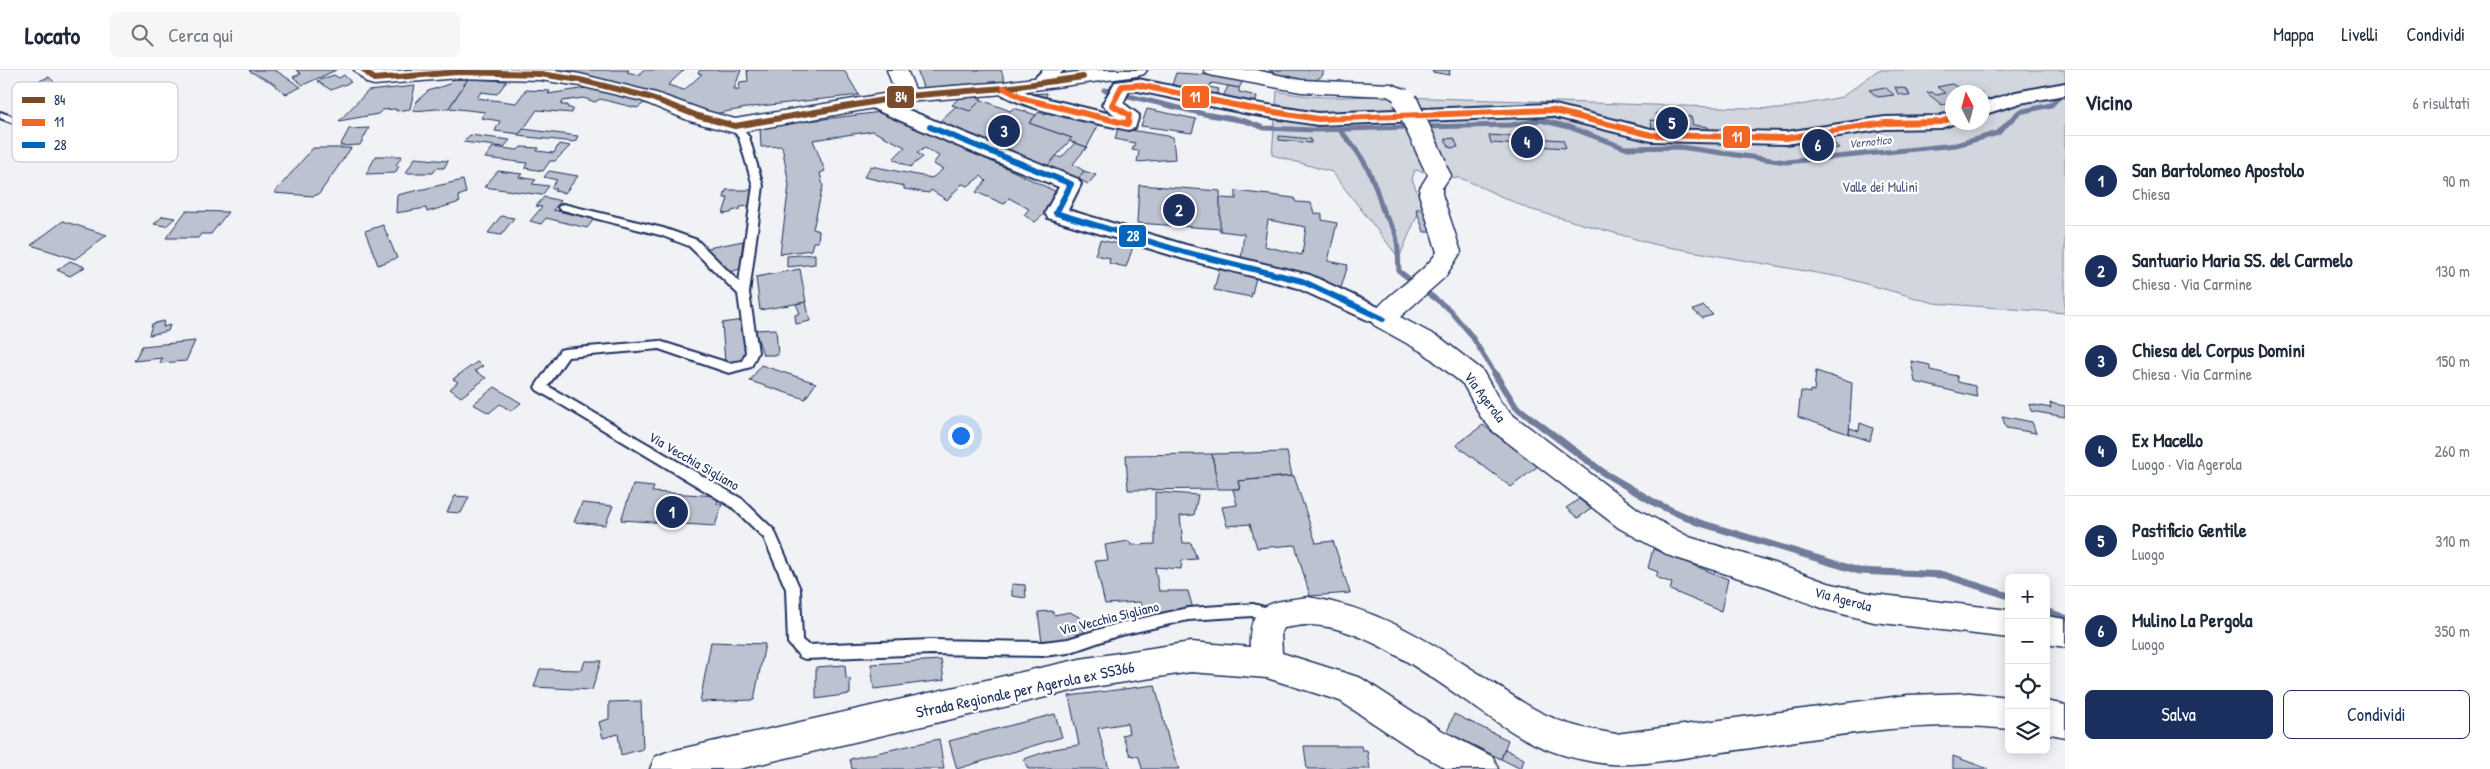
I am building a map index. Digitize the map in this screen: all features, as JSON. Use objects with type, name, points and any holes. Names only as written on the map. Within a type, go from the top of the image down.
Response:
[{"type":"street","points":[[364,70],[374,79],[458,72],[540,74],[580,80],[650,97],[698,116],[735,126],[907,96],[1004,88],[1048,76],[1089,76],[1137,70]]},
{"type":"street","points":[[897,70],[907,96]]},
{"type":"street","points":[[874,102],[965,142],[1071,184],[1056,213],[1184,252],[1302,281],[1390,311],[1443,264],[1449,252],[1444,231],[1430,201],[1431,188],[1440,175],[1405,100],[1392,90],[1377,90],[1321,78],[1301,86],[1261,77],[1214,70]]},
{"type":"street","points":[[1334,70],[1377,90]]},
{"type":"street","points":[[1004,88],[1025,99],[1128,124],[1128,115],[1112,104],[1122,86],[1138,85],[1249,108],[1318,119],[1551,110],[1651,135],[1786,138],[1885,123],[1945,121]]},
{"type":"street","points":[[1990,106],[2016,98],[2065,89]]},
{"type":"street","name":"Via Agerola","points":[[1390,311],[1473,377],[1491,410],[1504,424],[1629,519],[1681,547],[1772,575],[1827,596],[1874,608],[2005,624]]},
{"type":"street","points":[[1267,663],[1265,630],[1274,615],[1292,610],[1318,612],[1359,622],[1402,643],[1539,729],[1583,745],[1616,750],[1908,711],[1970,708],[2005,712]]},
{"type":"street","points":[[2050,631],[2065,633]]},
{"type":"street","name":"Strada Regionale per Agerola ex SS366","points":[[667,769],[1080,674],[1191,657],[1267,663],[1349,689],[1429,741],[1481,769]]},
{"type":"street","points":[[2050,718],[2065,721]]},
{"type":"lane","points":[[0,115],[12,119]]},
{"type":"lane","name":"Via Vecchia Sigliano","points":[[735,126],[744,137],[758,186],[743,293],[752,352],[747,364],[729,368],[659,344],[564,353],[541,387],[632,443],[737,503],[769,534],[793,589],[794,643],[805,652],[931,648],[1043,649],[1068,646],[1117,630],[1188,614],[1253,610],[1274,615]]},
{"type":"lane","points":[[563,207],[664,232],[693,243],[743,293]]},
{"type":"green space","name":"Valle dei Mulini","points":[[1878,70],[2065,70],[2065,313],[1934,303],[1845,278],[1657,245],[1529,209],[1463,179],[1415,170],[1412,179],[1422,204],[1399,258],[1332,172],[1272,155],[1277,91],[1322,97],[1368,96],[1779,109],[1842,97]]},
{"type":"building","points":[[275,70],[301,87],[286,94],[271,82],[249,71]]},
{"type":"building","points":[[296,70],[336,70],[303,85],[293,77],[301,74]]},
{"type":"building","points":[[550,70],[629,70],[627,72],[639,75],[643,70],[684,70],[668,85],[684,90],[702,74],[698,73],[700,70],[741,70],[734,89],[739,89],[740,82],[748,81],[747,70],[844,70],[859,95],[752,107],[714,114],[663,96]]},
{"type":"building","points":[[917,70],[1001,70],[1005,81],[924,90]]},
{"type":"building","points":[[1269,70],[1323,70],[1323,75],[1316,80],[1305,81],[1286,75],[1281,76]]},
{"type":"building","points":[[1433,70],[1450,70],[1449,75],[1432,72]]},
{"type":"building","points":[[1176,73],[1242,77],[1258,84],[1243,81],[1239,88],[1212,83],[1208,87],[1219,89],[1215,98],[1171,88]]},
{"type":"building","points":[[334,75],[339,78],[344,75],[351,82],[331,90],[317,81]]},
{"type":"building","points":[[49,77],[54,82],[37,82]]},
{"type":"building","points":[[454,79],[468,79],[449,108],[413,111],[417,101],[428,91],[449,84]]},
{"type":"building","points":[[468,79],[507,81],[497,94],[481,92],[477,98],[516,103],[526,90],[550,91],[548,94],[593,87],[646,102],[637,108],[600,99],[595,102],[583,98],[563,101],[561,105],[568,105],[567,107],[573,109],[572,113],[537,110],[520,134],[495,131],[500,121],[481,118],[485,112],[449,108]]},
{"type":"building","points":[[1945,85],[1945,93],[1937,87]]},
{"type":"building","points":[[415,86],[410,109],[382,110],[378,114],[339,121],[368,91]]},
{"type":"building","points":[[1228,86],[1239,88],[1239,92],[1257,96],[1255,105],[1222,99]]},
{"type":"building","points":[[1885,87],[1894,95],[1878,97],[1869,90]]},
{"type":"building","points":[[1895,87],[1907,89],[1910,96],[1898,94]]},
{"type":"building","points":[[1932,92],[1936,95],[1945,93],[1945,104],[1942,105],[1927,93]]},
{"type":"building","points":[[964,93],[1010,111],[1014,108],[1036,115],[1029,123],[1072,138],[1044,170],[937,124],[956,106],[952,105]]},
{"type":"building","points":[[964,93],[982,99],[970,111],[952,105]]},
{"type":"building","points":[[1047,93],[1045,100],[1031,98],[1029,94]]},
{"type":"building","points":[[1049,109],[1099,124],[1087,147],[1069,141],[1072,138],[1029,123],[1039,112],[1045,115]]},
{"type":"building","points":[[1147,109],[1196,119],[1192,133],[1141,126]]},
{"type":"building","points":[[881,112],[1065,196],[1035,222],[1024,215],[1029,209],[1009,198],[1004,204],[976,192],[986,181],[981,176],[968,186],[962,184],[947,200],[931,190],[929,193],[904,189],[904,186],[864,177],[871,166],[932,178],[943,169],[933,164],[939,156],[925,148],[917,153],[923,157],[910,167],[893,159],[905,147],[873,131],[813,140],[825,171],[820,173],[823,186],[813,229],[819,231],[818,242],[813,242],[811,250],[780,254],[789,185],[782,146],[761,147],[760,127]]},
{"type":"building","points":[[1656,113],[1663,113],[1666,121],[1675,121],[1673,115],[1691,117],[1693,125],[1708,127],[1712,135],[1653,130],[1650,120],[1659,121]]},
{"type":"building","points":[[369,128],[360,145],[340,146],[349,129]]},
{"type":"building","points":[[1118,128],[1173,137],[1175,159],[1137,162],[1139,151],[1132,150],[1135,143],[1115,139]]},
{"type":"building","points":[[523,129],[578,136],[575,142],[518,136]]},
{"type":"building","points":[[470,135],[510,140],[504,147],[463,142]]},
{"type":"building","points":[[1489,135],[1563,140],[1566,148],[1491,143]]},
{"type":"building","points":[[1279,136],[1311,139],[1311,143],[1279,140]]},
{"type":"building","points":[[1454,138],[1458,147],[1450,148],[1445,139]]},
{"type":"building","points":[[1829,138],[1839,148],[1806,151],[1797,141]]},
{"type":"building","points":[[1075,143],[1087,147],[1073,164],[1084,171],[1078,179],[1044,170],[1056,156],[1061,158]]},
{"type":"building","points":[[559,144],[570,146],[555,161],[550,161],[543,171],[525,168],[527,163],[485,158],[493,147],[518,150],[521,147],[539,148],[537,151],[554,153]]},
{"type":"building","points":[[313,148],[351,148],[319,194],[313,196],[274,193]]},
{"type":"building","points":[[376,156],[402,156],[396,165],[399,166],[395,173],[366,174]]},
{"type":"building","points":[[415,158],[448,161],[444,168],[437,168],[433,173],[406,173]]},
{"type":"building","points":[[498,171],[522,174],[519,177],[536,180],[532,184],[549,186],[542,195],[484,187]]},
{"type":"building","points":[[549,171],[578,176],[565,193],[554,191],[556,189],[551,188],[557,180],[544,177]]},
{"type":"building","points":[[1084,171],[1096,175],[1088,184],[1078,179]]},
{"type":"building","points":[[463,180],[466,193],[458,196],[460,202],[427,212],[426,208],[396,213],[397,195]]},
{"type":"building","points":[[1139,185],[1220,191],[1221,229],[1137,223]]},
{"type":"building","points":[[726,190],[754,190],[749,206],[740,207],[740,209],[731,213],[723,214],[728,198],[724,198]]},
{"type":"building","points":[[1236,191],[1294,198],[1296,202],[1311,203],[1314,213],[1322,214],[1322,220],[1337,223],[1328,261],[1348,265],[1341,288],[1321,281],[1323,279],[1241,259],[1244,234],[1220,231],[1220,198],[1236,199]],"holes":[[[1268,220],[1306,227],[1302,255],[1264,246]]]},
{"type":"building","points":[[544,197],[561,201],[553,210],[594,219],[587,228],[546,218],[541,224],[530,221],[542,207],[536,206]]},
{"type":"building","points":[[1416,209],[1427,209],[1436,232],[1424,232]]},
{"type":"building","points":[[186,211],[228,212],[211,234],[201,234],[198,238],[166,238]]},
{"type":"building","points":[[163,216],[175,218],[166,226],[154,224]]},
{"type":"building","points":[[501,216],[514,218],[501,235],[488,233]]},
{"type":"building","points":[[63,221],[107,235],[75,259],[31,245]]},
{"type":"building","points":[[383,225],[397,258],[378,265],[365,231]]},
{"type":"building","points":[[1100,240],[1133,247],[1126,267],[1109,263],[1110,258],[1095,255]]},
{"type":"building","points":[[743,241],[740,269],[727,273],[703,249]]},
{"type":"building","points":[[815,254],[815,264],[787,267],[787,256]]},
{"type":"building","points":[[70,261],[85,267],[70,276],[57,270]]},
{"type":"building","points":[[1220,266],[1257,274],[1251,297],[1214,290]]},
{"type":"building","points":[[800,269],[806,302],[760,310],[756,277]]},
{"type":"building","points":[[806,302],[810,321],[796,324],[795,315],[800,313],[796,304]]},
{"type":"building","points":[[1704,306],[1713,315],[1702,318],[1693,310]]},
{"type":"building","points":[[742,320],[744,357],[739,362],[725,363],[722,323]]},
{"type":"building","points":[[164,321],[163,327],[170,325],[168,331],[149,335],[152,324]]},
{"type":"building","points":[[776,329],[778,355],[763,355],[755,330]]},
{"type":"building","points":[[195,341],[186,361],[160,363],[162,358],[134,361],[142,346]]},
{"type":"building","points":[[1911,361],[1930,365],[1930,370],[1957,376],[1958,382],[1975,386],[1977,397],[1915,382]]},
{"type":"building","points":[[477,362],[483,366],[475,371],[486,378],[461,397],[450,389],[458,382],[453,379]]},
{"type":"building","points":[[761,365],[816,383],[805,399],[750,381]]},
{"type":"building","points":[[1816,371],[1852,383],[1849,434],[1798,417],[1801,391],[1810,393],[1810,390],[1814,391]]},
{"type":"building","points":[[495,387],[521,403],[511,411],[500,404],[489,413],[473,404]]},
{"type":"building","points":[[2050,403],[2065,406],[2065,417],[2031,411],[2029,404],[2051,408]]},
{"type":"building","points":[[2002,416],[2032,422],[2036,433],[2006,428]]},
{"type":"building","points":[[1860,423],[1873,428],[1870,441],[1849,434],[1850,428],[1859,431]]},
{"type":"building","points":[[1483,425],[1538,466],[1511,487],[1456,445]]},
{"type":"building","points":[[1287,452],[1292,476],[1238,481],[1240,489],[1218,489],[1212,454]]},
{"type":"building","points":[[1212,454],[1218,489],[1128,490],[1126,455]]},
{"type":"building","points":[[1294,476],[1316,543],[1333,541],[1350,593],[1310,596],[1295,545],[1257,548],[1250,524],[1227,526],[1222,507],[1237,505],[1233,489],[1240,489],[1238,481]]},
{"type":"building","points":[[633,485],[654,487],[652,492],[719,496],[717,504],[722,504],[715,526],[621,520]]},
{"type":"building","points":[[1155,492],[1198,495],[1194,515],[1180,516],[1183,543],[1191,543],[1197,559],[1182,560],[1181,569],[1155,567],[1159,591],[1188,591],[1193,609],[1148,618],[1140,602],[1105,604],[1095,561],[1108,560],[1105,545],[1129,541],[1131,545],[1155,544]]},
{"type":"building","points":[[455,496],[469,497],[461,513],[447,512]]},
{"type":"building","points":[[1579,499],[1591,509],[1578,518],[1566,508]]},
{"type":"building","points":[[582,503],[613,506],[605,525],[574,522]]},
{"type":"building","points":[[1653,549],[1728,579],[1721,611],[1670,590],[1672,583],[1656,577],[1658,572],[1648,568]]},
{"type":"building","points":[[1012,584],[1025,585],[1026,598],[1012,596]]},
{"type":"building","points":[[1052,611],[1054,615],[1070,612],[1079,617],[1085,634],[1061,641],[1042,642],[1038,612]]},
{"type":"building","points":[[711,642],[765,644],[754,700],[700,702]]},
{"type":"building","points":[[941,660],[944,680],[874,689],[871,664]]},
{"type":"building","points":[[585,661],[601,661],[592,690],[534,687],[540,669],[582,670]]},
{"type":"building","points":[[845,665],[846,678],[850,679],[850,694],[816,699],[816,667]]},
{"type":"building","points":[[1155,685],[1170,746],[1179,769],[1142,769],[1139,757],[1130,755],[1122,735],[1129,733],[1127,723],[1098,728],[1109,769],[1028,769],[1024,759],[1054,749],[1079,745],[1069,696]]},
{"type":"building","points":[[641,701],[643,749],[621,755],[618,734],[603,738],[599,722],[609,719],[609,702]]},
{"type":"building","points":[[1055,714],[1062,737],[957,769],[949,741]]},
{"type":"building","points":[[1454,714],[1508,740],[1501,759],[1447,732]]},
{"type":"building","points":[[939,739],[944,769],[852,769],[850,759]]},
{"type":"building","points":[[1304,746],[1361,746],[1362,750],[1367,750],[1370,769],[1307,769]]},
{"type":"building","points":[[1505,749],[1524,759],[1521,769],[1501,759]]},
{"type":"building","points":[[1953,756],[1988,769],[1953,769]]},
{"type":"waterway","name":"Vernotico","points":[[1104,90],[1204,114],[1245,121],[1264,128],[1314,130],[1411,127]]},
{"type":"waterway","name":"Vernotico","points":[[1423,127],[1511,125],[1540,120],[1569,127],[1625,148],[1680,147],[1786,162],[1956,145],[1998,133],[2019,112],[2051,105],[2060,96],[2065,96]]},
{"type":"waterway","points":[[1340,130],[1367,166],[1383,211],[1395,232],[1398,246],[1399,271],[1450,310],[1471,335],[1496,375]]},
{"type":"waterway","points":[[1495,374],[1515,406],[1604,473],[1657,504],[1697,522],[1859,571],[1944,575],[2005,595]]},
{"type":"waterway","points":[[2050,612],[2065,618]]},
{"type":"transit line","name":"84","points":[[364,70],[374,79],[458,72],[540,74],[580,80],[649,97],[698,116],[735,126],[907,96],[1004,88],[1083,77]]},
{"type":"transit line","name":"11","points":[[1004,88],[1025,99],[1128,124],[1129,115],[1112,105],[1122,86],[1138,85],[1249,108],[1318,119],[1551,110],[1651,135],[1786,138],[1885,123],[1945,121]]},
{"type":"transit line","name":"28","points":[[930,127],[1071,184],[1056,213],[1184,252],[1302,281],[1383,319]]},
{"type":"place","name":"Pastificio Gentile","points":[[1672,123]]},
{"type":"place","name":"Chiesa del Corpus Domini","points":[[1004,131]]},
{"type":"place","name":"Ex Macello","points":[[1527,142]]},
{"type":"place","name":"Mulino La Pergola","points":[[1818,145]]},
{"type":"place","name":"Santuario Maria SS. del Carmelo","points":[[1179,210]]},
{"type":"place","name":"San Bartolomeo Apostolo","points":[[672,512]]}]
